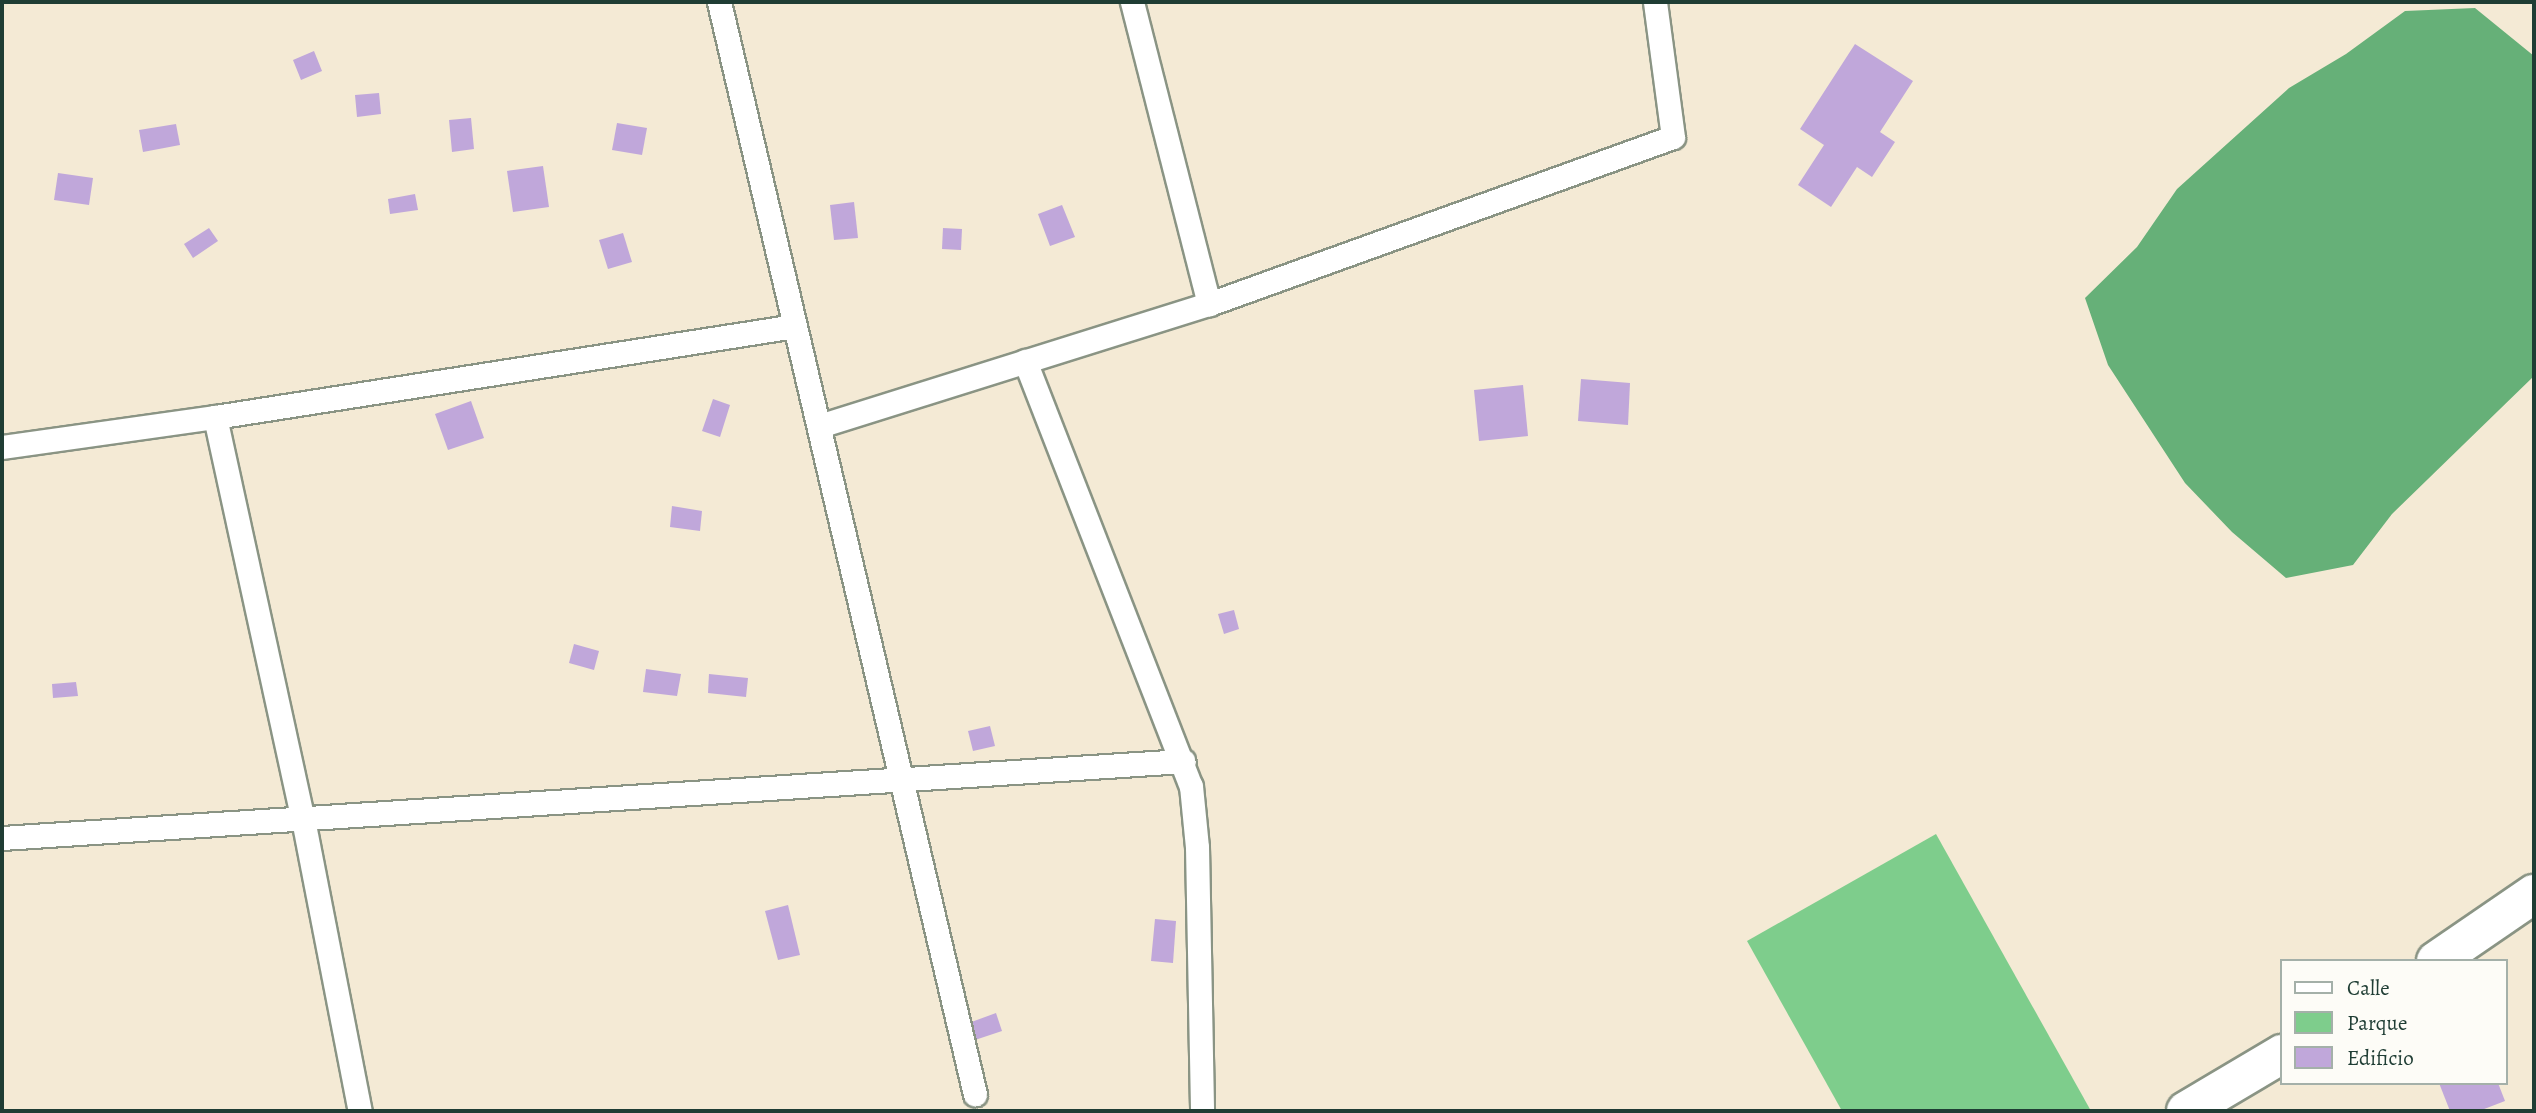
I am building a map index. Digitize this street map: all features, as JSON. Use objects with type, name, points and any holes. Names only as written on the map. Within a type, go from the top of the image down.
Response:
[{"type":"street","points":[[2439,959],[2534,894]]},
{"type":"street","points":[[2186,1111],[2280,1055]]},
{"type":"lane","points":[[719,2],[975,1094]]},
{"type":"lane","points":[[1132,2],[1209,304]]},
{"type":"lane","points":[[819,426],[1209,304],[1673,137],[1655,2]]},
{"type":"lane","points":[[2,447],[215,417],[795,326]]},
{"type":"lane","points":[[1025,361],[1183,761],[1196,812],[1202,1111]]},
{"type":"lane","points":[[215,417],[303,819],[360,1111]]},
{"type":"lane","points":[[2,838],[1183,761]]},
{"type":"green space","points":[[2475,8],[2534,56],[2534,376],[2392,514],[2353,565],[2286,578],[2232,532],[2185,483],[2108,365],[2085,298],[2137,247],[2177,189],[2289,88],[2346,54],[2405,11]]},
{"type":"green space","points":[[1936,834],[2091,1111],[1842,1111],[1747,941]]},
{"type":"building","points":[[1855,44],[1913,81],[1880,132],[1895,142],[1872,177],[1857,167],[1831,207],[1798,185],[1824,145],[1800,129]]},
{"type":"building","points":[[314,51],[322,71],[301,80],[293,60]]},
{"type":"building","points":[[379,93],[381,114],[357,117],[355,95]]},
{"type":"building","points":[[471,118],[474,149],[452,152],[449,120]]},
{"type":"building","points":[[617,123],[647,128],[642,155],[612,150]]},
{"type":"building","points":[[176,124],[180,145],[143,152],[139,130]]},
{"type":"building","points":[[543,166],[549,207],[513,212],[507,171]]},
{"type":"building","points":[[58,173],[93,178],[89,205],[54,200]]},
{"type":"building","points":[[415,194],[418,210],[390,214],[388,199]]},
{"type":"building","points":[[854,202],[858,238],[834,240],[830,205]]},
{"type":"building","points":[[1062,205],[1075,237],[1050,246],[1038,214]]},
{"type":"building","points":[[209,228],[218,241],[193,258],[184,244]]},
{"type":"building","points":[[943,228],[962,229],[961,250],[942,249]]},
{"type":"building","points":[[623,233],[632,262],[608,269],[599,240]]},
{"type":"building","points":[[1581,379],[1630,383],[1628,425],[1578,421]]},
{"type":"building","points":[[1523,385],[1528,436],[1479,441],[1474,390]]},
{"type":"building","points":[[713,399],[730,405],[720,437],[702,431]]},
{"type":"building","points":[[471,401],[484,438],[448,450],[435,414]]},
{"type":"building","points":[[672,506],[702,511],[700,531],[670,527]]},
{"type":"building","points":[[1234,610],[1239,629],[1224,634],[1218,614]]},
{"type":"building","points":[[574,644],[599,651],[594,670],[569,663]]},
{"type":"building","points":[[646,669],[681,674],[677,696],[643,692]]},
{"type":"building","points":[[709,674],[748,678],[746,697],[708,693]]},
{"type":"building","points":[[76,682],[78,696],[53,698],[52,684]]},
{"type":"building","points":[[990,726],[995,746],[973,751],[968,731]]},
{"type":"building","points":[[788,905],[800,955],[778,960],[765,911]]},
{"type":"building","points":[[1155,919],[1176,921],[1173,963],[1151,961]]},
{"type":"building","points":[[996,1013],[1002,1031],[972,1041],[966,1024]]},
{"type":"building","points":[[2440,1085],[2499,1085],[2505,1101],[2479,1111],[2450,1111]]}]
